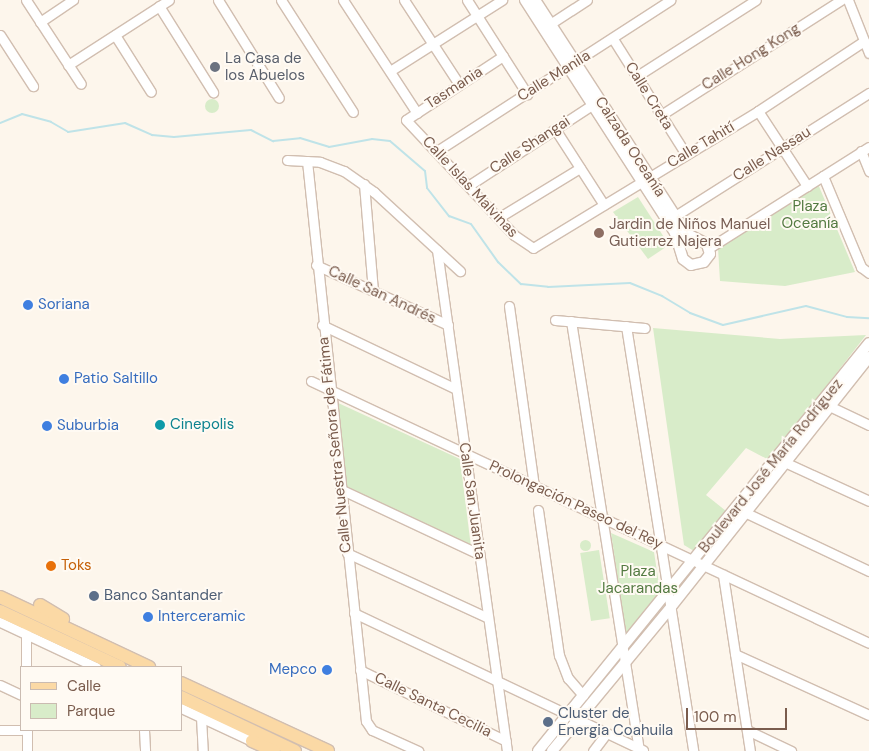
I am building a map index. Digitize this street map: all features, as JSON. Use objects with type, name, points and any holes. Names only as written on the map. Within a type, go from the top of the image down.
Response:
[{"type":"main road","points":[[0,597],[95,642],[135,664]]},
{"type":"main road","points":[[40,605],[78,627],[95,642]]},
{"type":"main road","points":[[0,611],[26,629],[96,663],[114,666]]},
{"type":"main road","points":[[182,682],[328,751]]},
{"type":"main road","points":[[182,698],[252,741],[274,751]]},
{"type":"main road","points":[[252,741],[295,751]]},
{"type":"street","points":[[26,0],[80,84]]},
{"type":"street","points":[[40,22],[73,0]]},
{"type":"street","points":[[68,65],[169,0]]},
{"type":"street","points":[[218,0],[279,98]]},
{"type":"street","points":[[281,0],[353,112]]},
{"type":"street","points":[[343,0],[416,112]]},
{"type":"street","points":[[404,0],[459,84]]},
{"type":"street","points":[[467,0],[527,94]]},
{"type":"street","points":[[390,71],[502,0]]},
{"type":"street","name":"Calzada Oceanía","points":[[525,0],[572,65],[645,178],[677,237],[685,262],[696,265],[704,262],[709,248],[705,241],[687,234],[675,216],[645,178],[592,105],[572,65],[550,24],[535,0]]},
{"type":"street","points":[[550,24],[587,0]]},
{"type":"street","name":"Calle Manila","points":[[437,151],[613,39],[670,0]]},
{"type":"street","points":[[637,76],[756,0]]},
{"type":"street","name":"Calle Hong Kong","points":[[661,114],[841,0]]},
{"type":"street","points":[[848,0],[869,53]]},
{"type":"street","points":[[159,6],[213,92]]},
{"type":"street","points":[[0,35],[33,86]]},
{"type":"street","points":[[114,35],[151,92]]},
{"type":"street","name":"Calle Creta","points":[[613,39],[686,153]]},
{"type":"street","name":"Calle Tahití","points":[[537,248],[645,178],[758,111],[864,41]]},
{"type":"street","name":"Tasmania","points":[[406,120],[502,56]]},
{"type":"street","name":"Calle Nassau","points":[[675,216],[869,93]]},
{"type":"street","name":"Calle Shangai","points":[[468,186],[592,105]]},
{"type":"street","points":[[758,111],[806,186]]},
{"type":"street","name":"Calle Islas Malvinas","points":[[406,120],[526,246],[537,248]]},
{"type":"street","points":[[555,128],[604,205]]},
{"type":"street","points":[[709,248],[865,149],[869,170]]},
{"type":"street","points":[[287,160],[307,161],[337,167],[364,184],[460,271]]},
{"type":"street","name":"Calle Nuestra Señora de Fátima","points":[[307,161],[322,326],[360,670],[369,728],[418,751]]},
{"type":"street","points":[[498,218],[580,168]]},
{"type":"street","points":[[823,176],[861,267],[868,272]]},
{"type":"street","points":[[364,184],[373,291]]},
{"type":"street","name":"Calle San Juanita","points":[[437,250],[507,751]]},
{"type":"street","name":"Calle San Andrés","points":[[316,265],[448,326]]},
{"type":"street","points":[[509,306],[534,486]]},
{"type":"street","points":[[555,320],[645,328]]},
{"type":"street","points":[[571,321],[624,663],[641,750]]},
{"type":"street","points":[[322,326],[456,389]]},
{"type":"street","points":[[626,326],[693,751]]},
{"type":"street","name":"Boulevard José María Rodríguez","points":[[552,751],[671,607],[699,563],[868,349]]},
{"type":"street","name":"Prolongación Paseo del Rey","points":[[311,380],[869,643]]},
{"type":"street","points":[[826,404],[869,425]]},
{"type":"street","points":[[781,460],[869,501]]},
{"type":"street","points":[[340,489],[479,554]]},
{"type":"street","points":[[538,510],[559,655],[568,678],[582,695]]},
{"type":"street","points":[[741,510],[869,571]]},
{"type":"street","points":[[347,553],[488,618]]},
{"type":"street","name":"Boulevard José María Rodríguez","points":[[538,751],[582,695],[669,592],[699,563]]},
{"type":"street","points":[[723,575],[750,751]]},
{"type":"street","points":[[354,613],[641,750]]},
{"type":"street","points":[[0,622],[26,629],[26,666]]},
{"type":"street","points":[[735,654],[869,715]]},
{"type":"street","name":"Calle Santa Cecilia","points":[[360,670],[506,740]]},
{"type":"street","points":[[0,685],[20,695]]},
{"type":"street","points":[[182,708],[252,741]]},
{"type":"street","points":[[201,717],[204,751]]},
{"type":"street","points":[[0,730],[20,730]]},
{"type":"street","points":[[747,730],[791,751]]},
{"type":"street","points":[[26,731],[27,751]]},
{"type":"street","points":[[144,731],[146,751]]},
{"type":"street","points":[[592,751],[606,734]]},
{"type":"green space","points":[[209,99],[215,99],[219,106],[215,113],[209,113],[205,109],[205,103]]},
{"type":"green space","name":"Plaza Oceanía","points":[[818,184],[855,272],[785,286],[720,281],[718,248]]},
{"type":"green space","points":[[638,197],[669,245],[648,259],[613,212]]},
{"type":"green space","points":[[653,328],[780,339],[866,335],[769,460],[746,448],[706,495],[726,511],[694,551],[684,545]]},
{"type":"green space","points":[[336,402],[460,459],[471,547],[345,487]]},
{"type":"green space","name":"Plaza Jacarandas","points":[[611,533],[654,552],[660,591],[626,634]]},
{"type":"green space","points":[[585,539],[591,545],[585,551],[579,545]]},
{"type":"green space","points":[[599,550],[610,618],[591,621],[580,553]]},
{"type":"waterway","points":[[0,123],[22,114],[51,122],[68,132],[125,123],[152,135],[174,137],[251,130],[273,141],[300,138],[329,147],[372,139],[390,141],[425,171],[427,188],[449,216],[471,224],[498,262],[521,284],[548,287],[630,283],[662,296],[690,313],[723,325],[806,306],[847,317],[869,318]]},
{"type":"place","name":"La Casa de los Abuelos","points":[[215,67]]},
{"type":"place","name":"Jardin de Niños Manuel Gutierrez Najera","points":[[599,233]]},
{"type":"place","name":"Soriana","points":[[28,305]]},
{"type":"place","name":"Patio Saltillo","points":[[64,379]]},
{"type":"place","name":"Cinepolis","points":[[160,425]]},
{"type":"place","name":"Suburbia","points":[[47,426]]},
{"type":"place","name":"Toks","points":[[51,566]]},
{"type":"place","name":"Banco Santander","points":[[94,596]]},
{"type":"place","name":"Interceramic","points":[[148,617]]},
{"type":"place","name":"Mepco","points":[[327,670]]},
{"type":"place","name":"Cluster de Energia Coahuila","points":[[548,722]]}]
